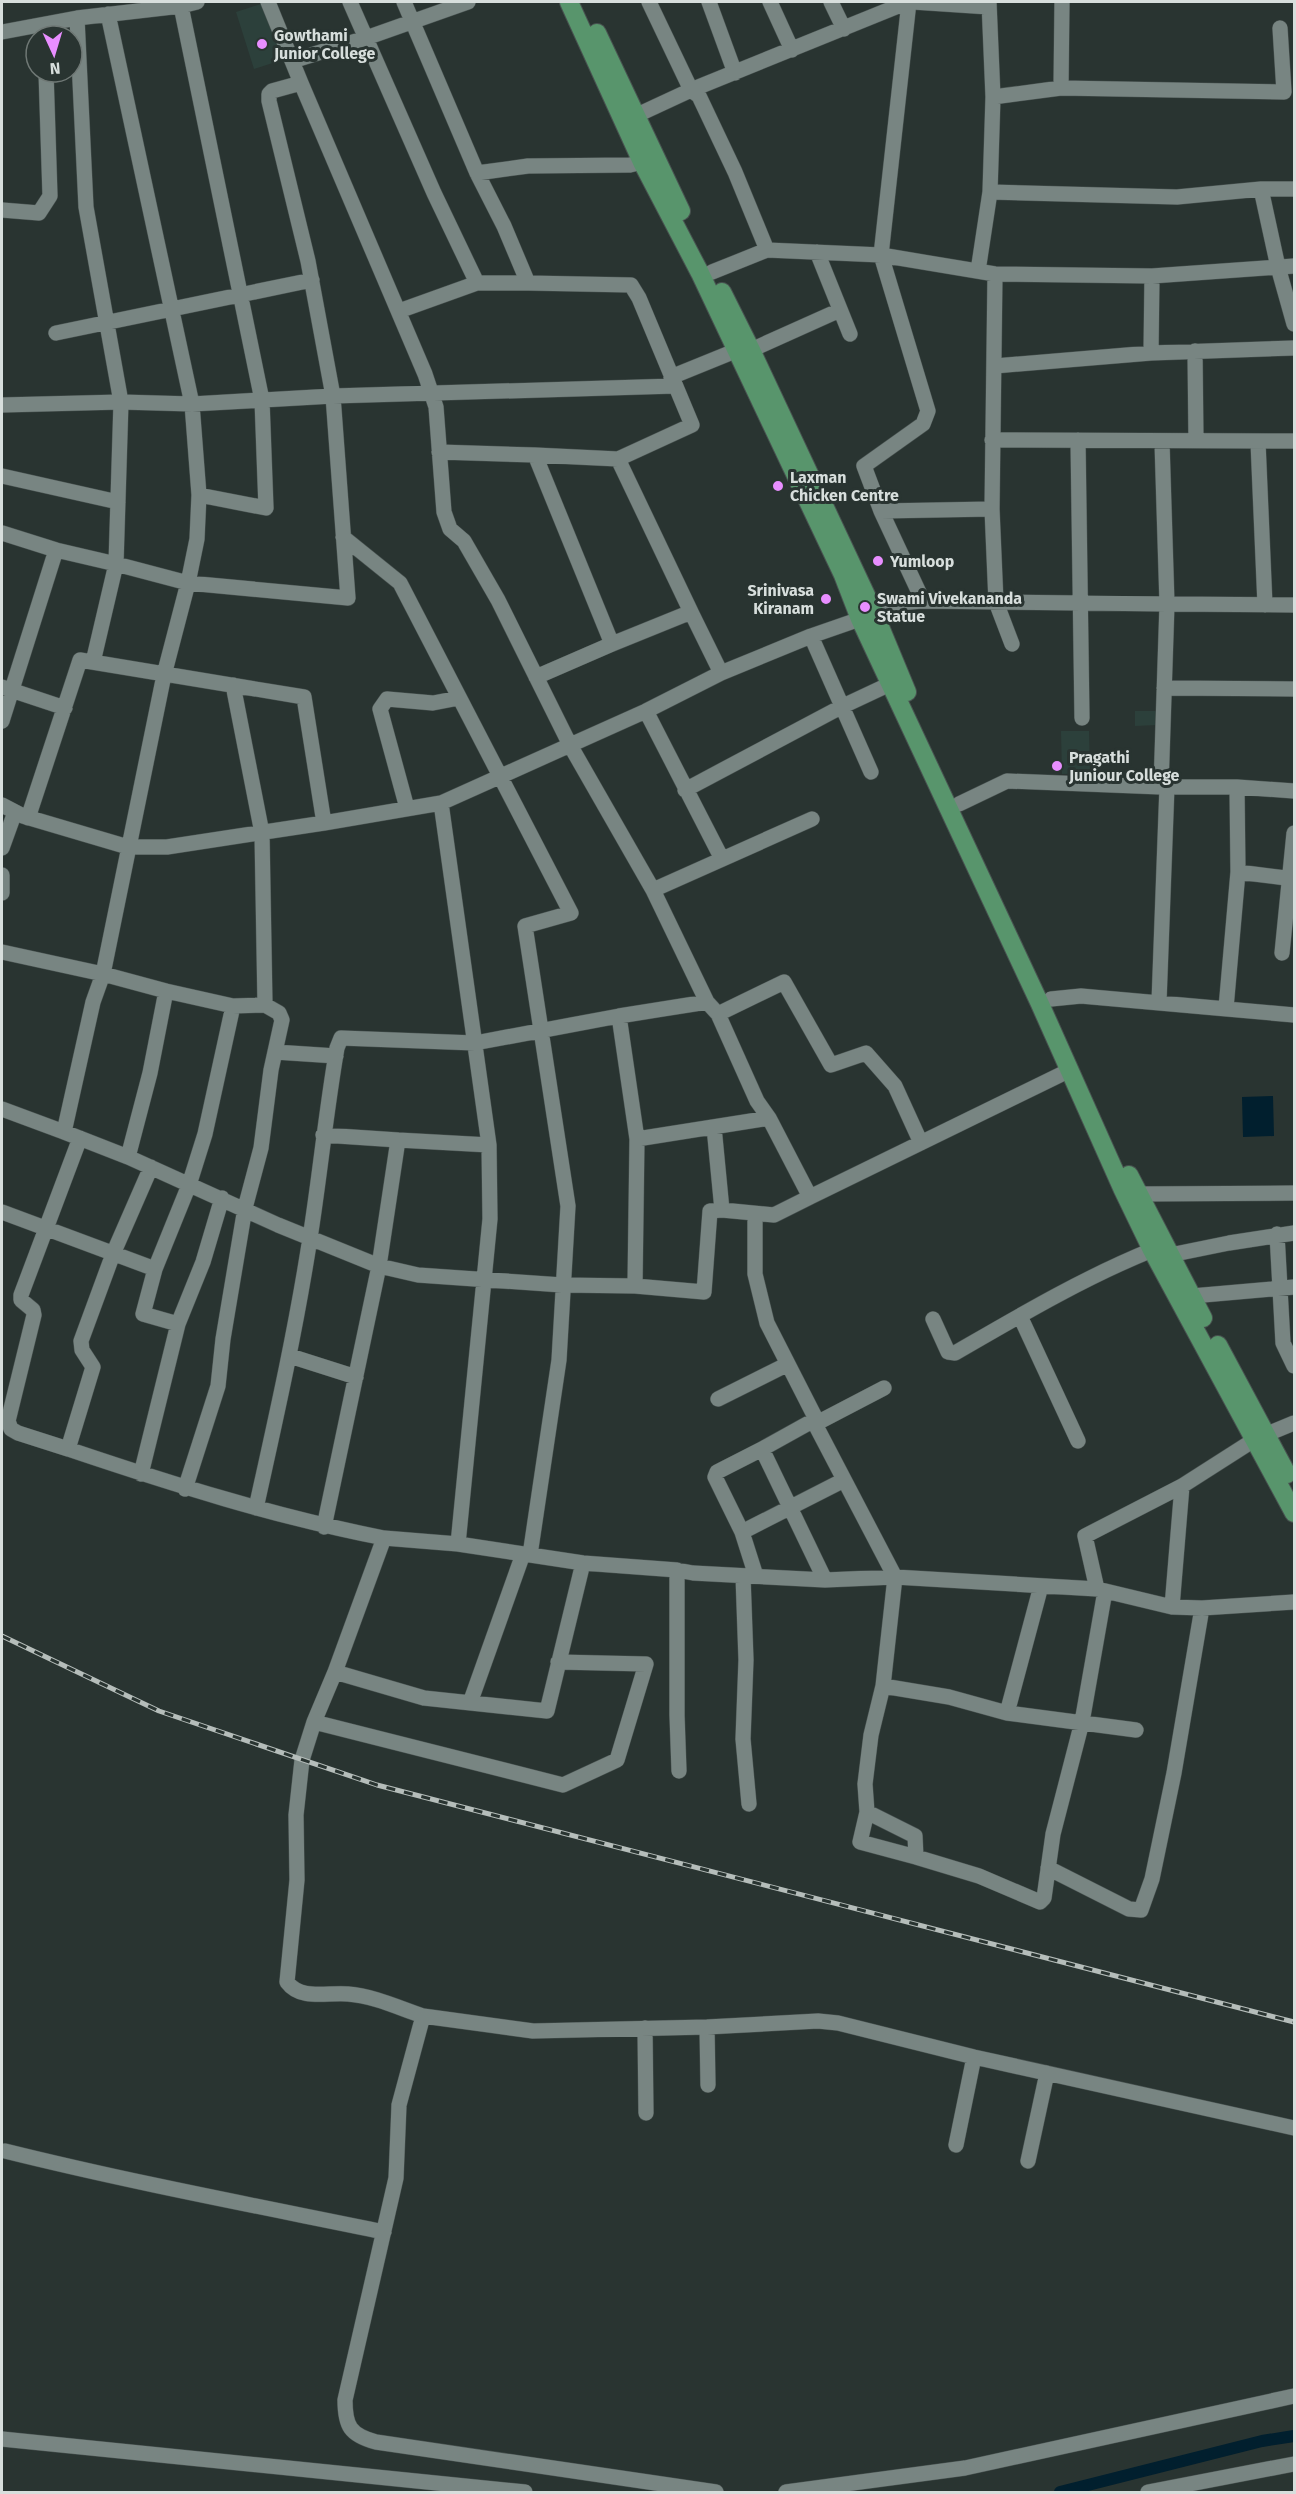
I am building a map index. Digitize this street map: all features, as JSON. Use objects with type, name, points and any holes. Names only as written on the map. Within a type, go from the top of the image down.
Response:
[{"type":"main road","points":[[569,2],[642,162],[743,351]]},
{"type":"main road","points":[[582,2],[712,273],[743,351],[843,575],[901,678],[1052,999],[1138,1194],[1192,1296],[1294,1513]]},
{"type":"main road","points":[[866,615],[890,684],[1152,1250],[1259,1437],[1294,1488]]},
{"type":"street","points":[[60,24],[77,18],[181,6],[197,2]]},
{"type":"street","points":[[268,2],[432,393],[436,407],[444,512],[450,529],[464,541],[498,600],[570,745],[652,890],[707,1002],[718,1014],[757,1101],[769,1118],[810,1197]]},
{"type":"street","points":[[350,2],[434,193],[477,283]]},
{"type":"street","points":[[404,2],[477,172],[504,226],[528,283]]},
{"type":"street","points":[[292,61],[468,2]]},
{"type":"street","points":[[649,2],[691,90],[699,96],[735,172],[767,250]]},
{"type":"street","points":[[709,2],[735,74]]},
{"type":"street","points":[[770,2],[792,50]]},
{"type":"street","points":[[831,2],[844,29]]},
{"type":"street","points":[[635,116],[691,90],[908,2],[881,255],[928,411],[923,424],[864,466],[881,511],[923,601]]},
{"type":"street","points":[[914,2],[989,4],[993,97],[990,192],[978,271]]},
{"type":"street","points":[[1061,88],[1062,2]]},
{"type":"street","points":[[181,6],[262,400],[266,508],[199,495]]},
{"type":"street","points":[[64,1132],[93,1002],[104,974],[164,675],[188,583],[197,539],[199,495],[192,404],[108,14]]},
{"type":"street","points":[[77,18],[86,207],[122,402],[116,564],[93,662]]},
{"type":"street","points":[[993,97],[1061,88],[1284,92],[1280,28]]},
{"type":"street","points":[[2,32],[24,31]]},
{"type":"street","points":[[2,533],[56,550],[188,583],[348,598],[333,396],[312,280],[269,101],[269,94],[272,91],[301,83]]},
{"type":"street","points":[[2,210],[39,213],[50,196],[46,84]]},
{"type":"street","points":[[477,172],[528,166],[630,165],[642,162]]},
{"type":"street","points":[[990,192],[1177,198],[1261,189],[1294,189]]},
{"type":"street","points":[[1261,189],[1278,267],[1294,324]]},
{"type":"street","points":[[712,273],[767,250],[881,255],[995,274],[1152,276],[1294,266]]},
{"type":"street","points":[[817,252],[850,334]]},
{"type":"street","points":[[995,274],[992,509],[996,602],[1012,644]]},
{"type":"street","points":[[1151,353],[1152,276]]},
{"type":"street","points":[[56,333],[312,280]]},
{"type":"street","points":[[399,311],[477,283],[631,285],[639,298],[692,425],[618,459],[439,452]]},
{"type":"street","points":[[2,405],[122,402],[192,404],[673,381],[840,310]]},
{"type":"street","points":[[995,366],[1151,353],[1294,348]]},
{"type":"street","points":[[1195,351],[1196,441]]},
{"type":"street","points":[[992,440],[1294,441]]},
{"type":"street","points":[[1078,440],[1082,718]]},
{"type":"street","points":[[1159,1002],[1167,604],[1162,442]]},
{"type":"street","points":[[1258,442],[1264,605]]},
{"type":"street","points":[[535,455],[612,644]]},
{"type":"street","points":[[618,459],[721,673]]},
{"type":"street","points":[[2,476],[118,502]]},
{"type":"street","points":[[881,511],[992,509]]},
{"type":"street","points":[[343,537],[400,584],[571,913],[525,926],[567,1206],[559,1360],[526,1554],[470,1703]]},
{"type":"street","points":[[2,721],[7,688],[56,550]]},
{"type":"street","points":[[17,813],[128,847],[167,848],[441,803],[646,711],[721,673],[897,603],[923,601],[1294,605]]},
{"type":"street","points":[[536,677],[692,612]]},
{"type":"street","points":[[812,636],[870,772]]},
{"type":"street","points":[[2,848],[65,708],[80,660],[304,697],[324,823]]},
{"type":"street","points":[[685,790],[841,707],[890,684]]},
{"type":"street","points":[[233,685],[262,834],[265,1005]]},
{"type":"street","points":[[7,688],[65,708]]},
{"type":"street","points":[[1164,688],[1294,689]]},
{"type":"street","points":[[406,808],[380,709],[387,699],[434,703],[459,698]]},
{"type":"street","points":[[646,711],[722,859]]},
{"type":"street","points":[[959,804],[1007,781],[1237,787],[1294,791]]},
{"type":"street","points":[[1227,1008],[1238,872],[1237,787]]},
{"type":"street","points":[[441,803],[489,1145],[490,1219],[458,1544]]},
{"type":"street","points":[[652,890],[812,819]]},
{"type":"street","points":[[1282,953],[1292,879],[1294,833]]},
{"type":"street","points":[[1238,872],[1292,879]]},
{"type":"street","points":[[2,875],[2,893]]},
{"type":"street","points":[[2,952],[233,1006],[265,1005],[282,1016],[261,1148],[244,1208],[223,1339],[218,1386],[185,1489]]},
{"type":"street","points":[[718,1014],[784,982],[831,1065],[867,1053],[894,1086],[921,1143]]},
{"type":"street","points":[[129,1157],[150,1073],[166,990]]},
{"type":"street","points":[[1052,999],[1081,996],[1294,1015]]},
{"type":"street","points":[[256,1508],[290,1356],[310,1238],[323,1135],[341,1038],[475,1043],[707,1002]]},
{"type":"street","points":[[178,1324],[143,1314],[155,1269],[189,1185],[205,1134],[233,1006]]},
{"type":"street","points":[[619,1016],[637,1139],[634,1286]]},
{"type":"street","points":[[275,1052],[336,1056]]},
{"type":"street","points":[[2,1109],[129,1157],[310,1238],[379,1266],[418,1275],[562,1285],[634,1286],[704,1292],[710,1211],[755,1214],[782,1212],[1068,1071]]},
{"type":"street","points":[[637,1139],[769,1118]]},
{"type":"street","points":[[714,1127],[722,1210]]},
{"type":"street","points":[[323,1135],[489,1145]]},
{"type":"street","points":[[80,1138],[21,1295],[21,1300],[33,1310],[34,1315],[8,1421],[11,1429],[18,1433],[185,1489],[324,1527],[384,1538],[458,1544],[583,1563],[693,1573],[825,1580],[895,1577],[1101,1590],[1172,1607],[1202,1608],[1294,1602]]},
{"type":"street","points":[[324,1527],[379,1266],[398,1140]]},
{"type":"street","points":[[68,1449],[93,1367],[82,1350],[81,1341],[113,1254],[151,1167]]},
{"type":"street","points":[[1138,1194],[1294,1192]]},
{"type":"street","points":[[141,1474],[178,1324],[203,1262],[222,1198]]},
{"type":"street","points":[[2,1212],[155,1269]]},
{"type":"street","points":[[749,1804],[743,1739],[749,1576],[742,1532],[715,1477],[717,1472],[816,1419],[766,1323],[755,1274],[755,1214]]},
{"type":"street","points":[[1170,1255],[1277,1234],[1294,1233]]},
{"type":"street","points":[[1277,1234],[1287,1288],[1283,1343],[1294,1365]]},
{"type":"street","points":[[933,1319],[948,1352],[952,1353],[1122,1262],[1152,1250]]},
{"type":"street","points":[[1192,1296],[1287,1288]]},
{"type":"street","points":[[1020,1316],[1078,1441]]},
{"type":"street","points":[[290,1356],[356,1377]]},
{"type":"street","points":[[718,1398],[788,1364]]},
{"type":"street","points":[[884,1388],[815,1424],[895,1577],[884,1686],[870,1745],[865,1784],[867,1812],[860,1842],[979,1876],[1040,1902],[1044,1898],[1053,1834],[1082,1722],[1101,1590],[1084,1536],[1182,1486],[1259,1437],[1294,1423]]},
{"type":"street","points":[[762,1449],[825,1580]]},
{"type":"street","points":[[742,1532],[844,1480]]},
{"type":"street","points":[[1172,1607],[1182,1486]]},
{"type":"street","points":[[384,1538],[335,1672],[314,1722],[302,1760],[296,1815],[297,1880],[287,1982],[292,1989],[302,1994],[346,1994],[367,1997],[423,2016],[533,2031],[707,2027],[818,2021],[1294,2128]]},
{"type":"street","points":[[335,1672],[424,1698],[547,1711],[583,1563]]},
{"type":"street","points":[[677,1570],[679,1771]]},
{"type":"street","points":[[1007,1713],[1041,1586]]},
{"type":"street","points":[[1047,1868],[1128,1909],[1140,1910],[1152,1879],[1170,1794],[1202,1608]]},
{"type":"street","points":[[314,1722],[563,1785],[617,1760],[646,1664],[558,1662]]},
{"type":"street","points":[[884,1686],[949,1698],[1007,1713],[1136,1730]]},
{"type":"street","points":[[867,1812],[915,1836],[916,1857]]},
{"type":"street","points":[[423,2016],[399,2105],[396,2178],[345,2400],[345,2416],[351,2431],[376,2442],[716,2493]]},
{"type":"street","points":[[707,2027],[708,2085]]},
{"type":"street","points":[[645,2028],[646,2113]]},
{"type":"street","points":[[956,2145],[974,2057]]},
{"type":"street","points":[[1028,2161],[1047,2073]]},
{"type":"street","points":[[5,2151],[91,2172],[384,2232]]},
{"type":"street","points":[[786,2493],[965,2468],[1294,2396]]},
{"type":"street","points":[[2,2439],[525,2493]]},
{"type":"street","points":[[1148,2493],[1294,2467]]},
{"type":"shaded area","points":[[264,3],[282,60],[254,69],[236,12]]},
{"type":"shaded area","points":[[1135,711],[1157,711],[1157,725],[1135,726]]},
{"type":"shaded area","points":[[1061,731],[1089,731],[1090,773],[1062,774]]},
{"type":"water","points":[[1273,1096],[1274,1136],[1243,1137],[1242,1097]]},
{"type":"waterway","points":[[1060,2492],[1262,2441],[1294,2436]]},
{"type":"railway","points":[[2,1636],[159,1711],[377,1785],[1294,2022]]},
{"type":"place","name":"Gowthami Junior College","points":[[262,44]]},
{"type":"place","name":"Laxman Chicken Centre","points":[[778,486]]},
{"type":"place","name":"Yumloop","points":[[878,561]]},
{"type":"place","name":"Srinivasa Kiranam","points":[[826,599]]},
{"type":"place","name":"Swami Vivekananda Statue","points":[[865,607]]},
{"type":"place","name":"Pragathi Juniour College","points":[[1057,766]]}]
